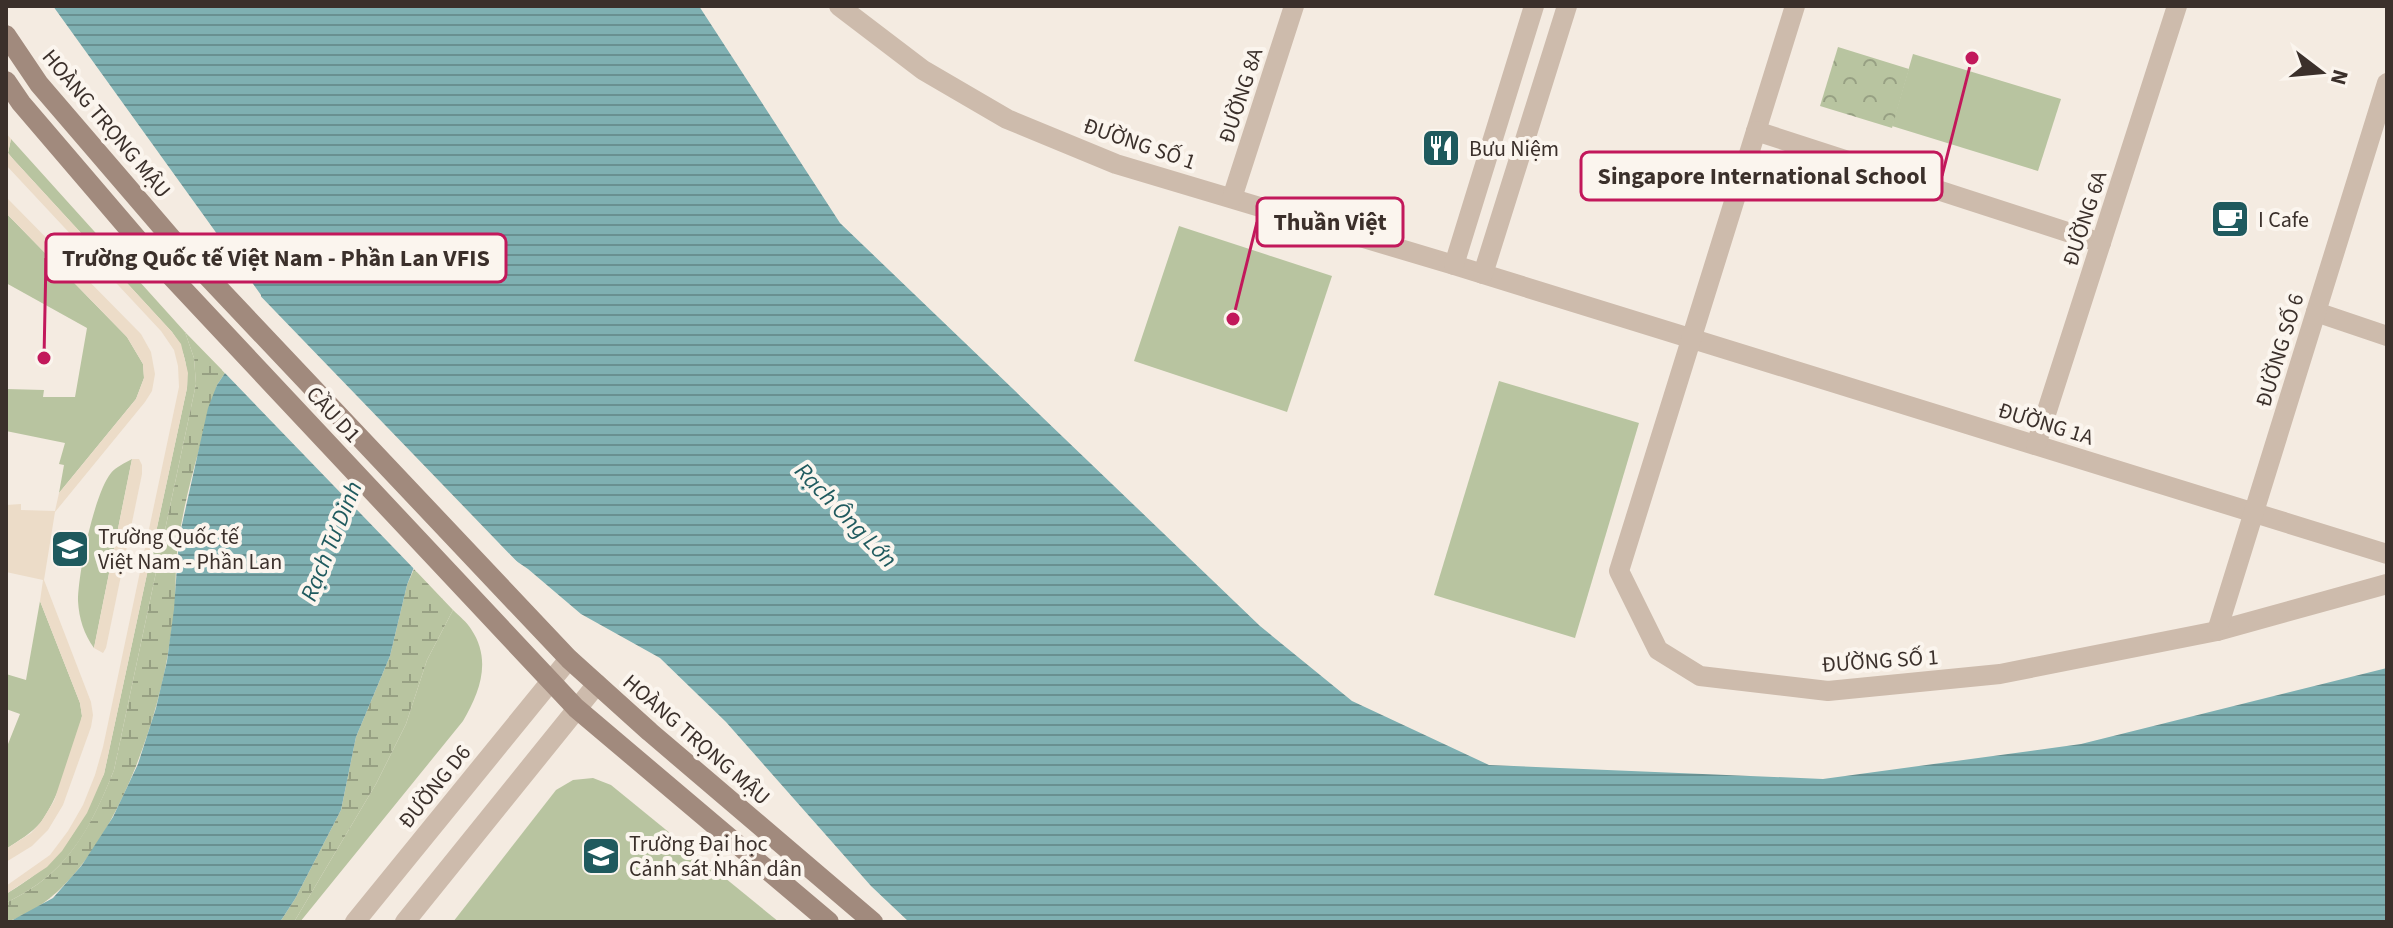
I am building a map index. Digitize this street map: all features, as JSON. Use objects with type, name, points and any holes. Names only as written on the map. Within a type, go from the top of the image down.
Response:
[{"type":"main road","name":"HOÀNG TRỌNG MẬU","points":[[6,35],[39,84],[173,240]]},
{"type":"main road","points":[[6,81],[18,99]]},
{"type":"main road","name":"CẦU D1","points":[[18,99],[151,255],[550,681]]},
{"type":"main road","name":"CẦU D1","points":[[173,240],[498,583]]},
{"type":"main road","name":"HOÀNG TRỌNG MẬU","points":[[498,583],[569,659],[873,922]]},
{"type":"main road","points":[[550,681],[576,708],[829,922]]},
{"type":"street","name":"ĐƯỜNG SỐ 1","points":[[839,6],[923,70],[1007,119],[1116,164],[1483,274]]},
{"type":"street","name":"ĐƯỜNG 8A","points":[[1232,198],[1294,6]]},
{"type":"street","points":[[1454,265],[1534,6]]},
{"type":"street","points":[[1567,6],[1483,274],[1691,338]]},
{"type":"street","name":"ĐƯỜNG SỐ 1","points":[[1795,6],[1619,571],[1658,650],[1700,676],[1828,691],[2000,674],[2217,631],[2387,584]]},
{"type":"street","name":"ĐƯỜNG 6A","points":[[2036,445],[2177,6]]},
{"type":"street","name":"ĐƯỜNG SỐ 6","points":[[2217,631],[2387,83]]},
{"type":"street","points":[[18,99],[39,84]]},
{"type":"street","points":[[1756,131],[2101,243]]},
{"type":"street","points":[[2316,312],[2387,336]]},
{"type":"street","name":"ĐƯỜNG 1A","points":[[1691,338],[2387,554]]},
{"type":"street","name":"ĐƯỜNG D6","points":[[355,922],[569,659]]},
{"type":"street","points":[[405,922],[597,684]]},
{"type":"green space","points":[[1838,47],[1909,69],[1892,128],[1820,106]]},
{"type":"green space","points":[[1913,54],[2061,99],[2038,171],[1892,126]]},
{"type":"green space","points":[[11,139],[185,332],[194,358],[196,384],[114,770],[93,818],[75,847],[52,873],[6,903],[6,894],[42,869],[66,843],[104,774],[187,388],[183,352],[172,332],[13,159],[8,153]]},
{"type":"green space","points":[[6,213],[127,337],[143,364],[144,378],[136,399],[59,493],[64,465],[59,464],[65,443],[6,431],[6,389],[44,390],[43,397],[75,397],[87,328],[6,283]]},
{"type":"green space","points":[[1179,226],[1332,276],[1287,412],[1134,361]]},
{"type":"green space","points":[[185,332],[225,373],[217,385],[186,500],[176,563],[175,605],[160,693],[133,772],[93,850],[67,882],[38,907],[6,922],[6,903],[52,873],[75,847],[93,817],[114,770],[196,384],[194,358]]},
{"type":"green space","points":[[1499,381],[1639,423],[1575,638],[1434,595]]},
{"type":"green space","points":[[132,459],[94,648],[85,632],[78,601],[84,554],[105,483],[113,471]]},
{"type":"green space","points":[[414,569],[453,610],[427,660],[406,724],[376,784],[294,922],[280,922],[341,810],[356,737],[390,656],[407,585]]},
{"type":"green space","points":[[40,601],[80,703],[82,716],[66,771],[48,812],[33,830],[6,849],[6,749],[20,714],[6,709],[6,674],[26,680]]},
{"type":"green space","points":[[453,610],[469,626],[481,652],[479,687],[469,710],[300,922],[294,922],[376,784],[406,724],[427,660]]},
{"type":"green space","name":"Trường Đại học Cảnh sát Nhân dân","points":[[593,778],[611,785],[779,922],[453,922],[556,790],[573,780]]},
{"type":"shaded area","points":[[6,133],[11,139],[8,153],[13,159],[172,332],[181,344],[188,373],[104,774],[87,813],[62,851],[47,867],[6,894],[6,886],[50,855],[68,831],[95,775],[179,387],[174,350],[161,331],[6,165]]},
{"type":"shaded area","points":[[6,197],[141,334],[151,352],[155,374],[152,391],[145,402],[55,512],[44,580],[91,702],[93,715],[63,805],[48,830],[32,846],[6,862],[6,849],[31,833],[54,801],[82,716],[80,703],[40,601],[43,580],[6,572],[6,505],[21,504],[21,510],[55,511],[59,493],[136,399],[144,378],[143,364],[127,337],[6,213]]},
{"type":"shaded area","points":[[132,459],[139,459],[142,474],[103,653],[94,648]]},
{"type":"water","name":"Rạch Ông Lớn","points":[[53,6],[699,6],[840,223],[1260,626],[1352,701],[1489,765],[1823,779],[2081,744],[2387,668],[2387,922],[909,922],[871,886],[726,722],[660,658],[581,614],[528,569],[485,540],[429,529],[407,585],[390,656],[356,737],[341,810],[280,922],[9,922],[53,898],[82,865],[113,817],[138,764],[167,661],[179,538],[208,408],[217,385],[261,328],[261,295]]},
{"type":"pier","points":[[245,280],[527,573],[483,544],[444,529],[432,532],[417,572],[222,370],[257,327],[257,297]]},
{"type":"place","name":"Singapore International School","points":[[1972,58]]},
{"type":"place","name":"Bưu Niệm","points":[[1441,148]]},
{"type":"place","name":"I Cafe","points":[[2230,219]]},
{"type":"place","name":"Thuần Việt","points":[[1233,319]]},
{"type":"place","name":"Trường Quốc tế Việt Nam - Phần Lan VFIS","points":[[44,358]]},
{"type":"place","name":"Trường Quốc tế Việt Nam - Phần Lan","points":[[70,549]]},
{"type":"place","name":"Trường Đại học Cảnh sát Nhân dân","points":[[601,856]]},
{"type":"water label","name":"Rạch Tư Dinh","points":[[331,541]]}]
